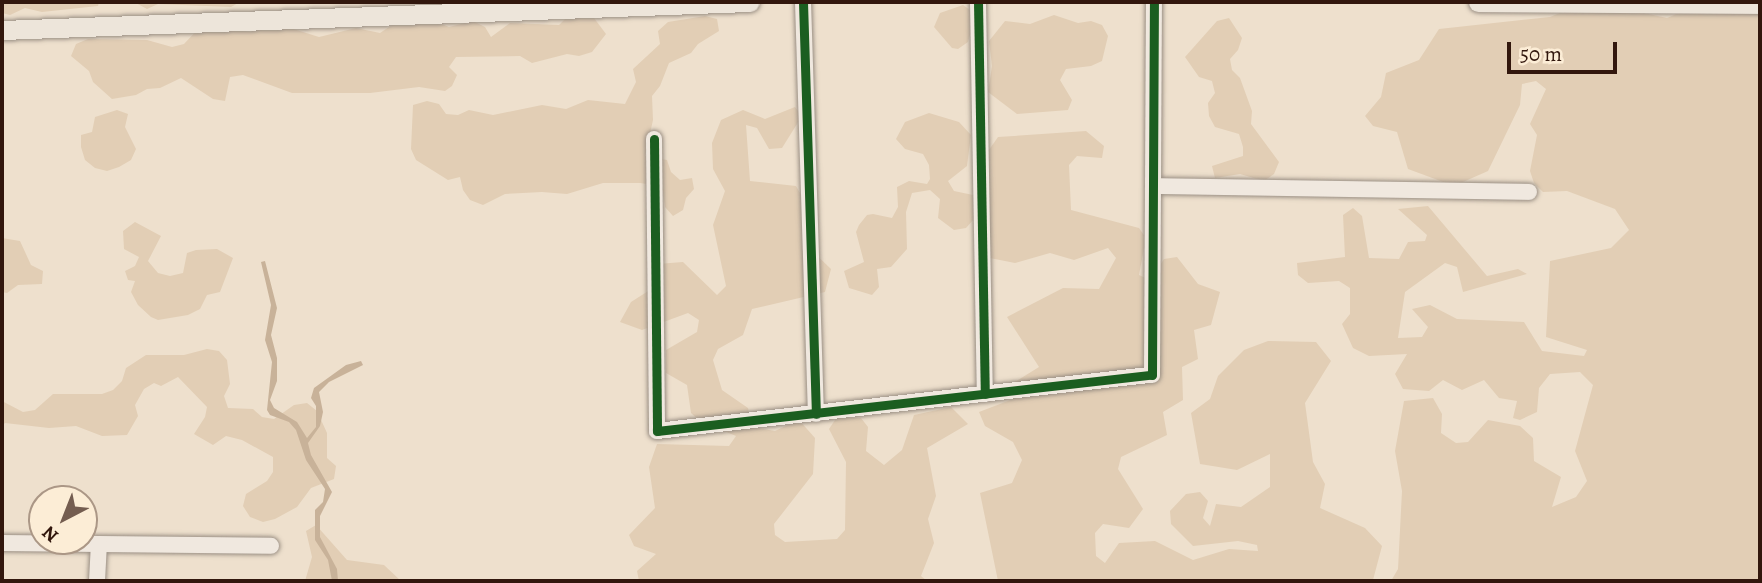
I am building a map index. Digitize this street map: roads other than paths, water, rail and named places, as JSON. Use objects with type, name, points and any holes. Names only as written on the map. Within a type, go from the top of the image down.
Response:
[{"type":"main road","points":[[2,30],[131,24],[225,24],[623,3],[749,2]]},
{"type":"main road","points":[[1478,2],[1760,4]]},
{"type":"street","points":[[803,2],[816,414]]},
{"type":"street","points":[[978,2],[985,394]]},
{"type":"street","points":[[654,139],[657,431],[1152,375],[1154,2]]},
{"type":"street","points":[[1153,186],[1529,192]]},
{"type":"street","points":[[2,543],[271,546]]},
{"type":"street","points":[[97,581],[99,544]]}]
